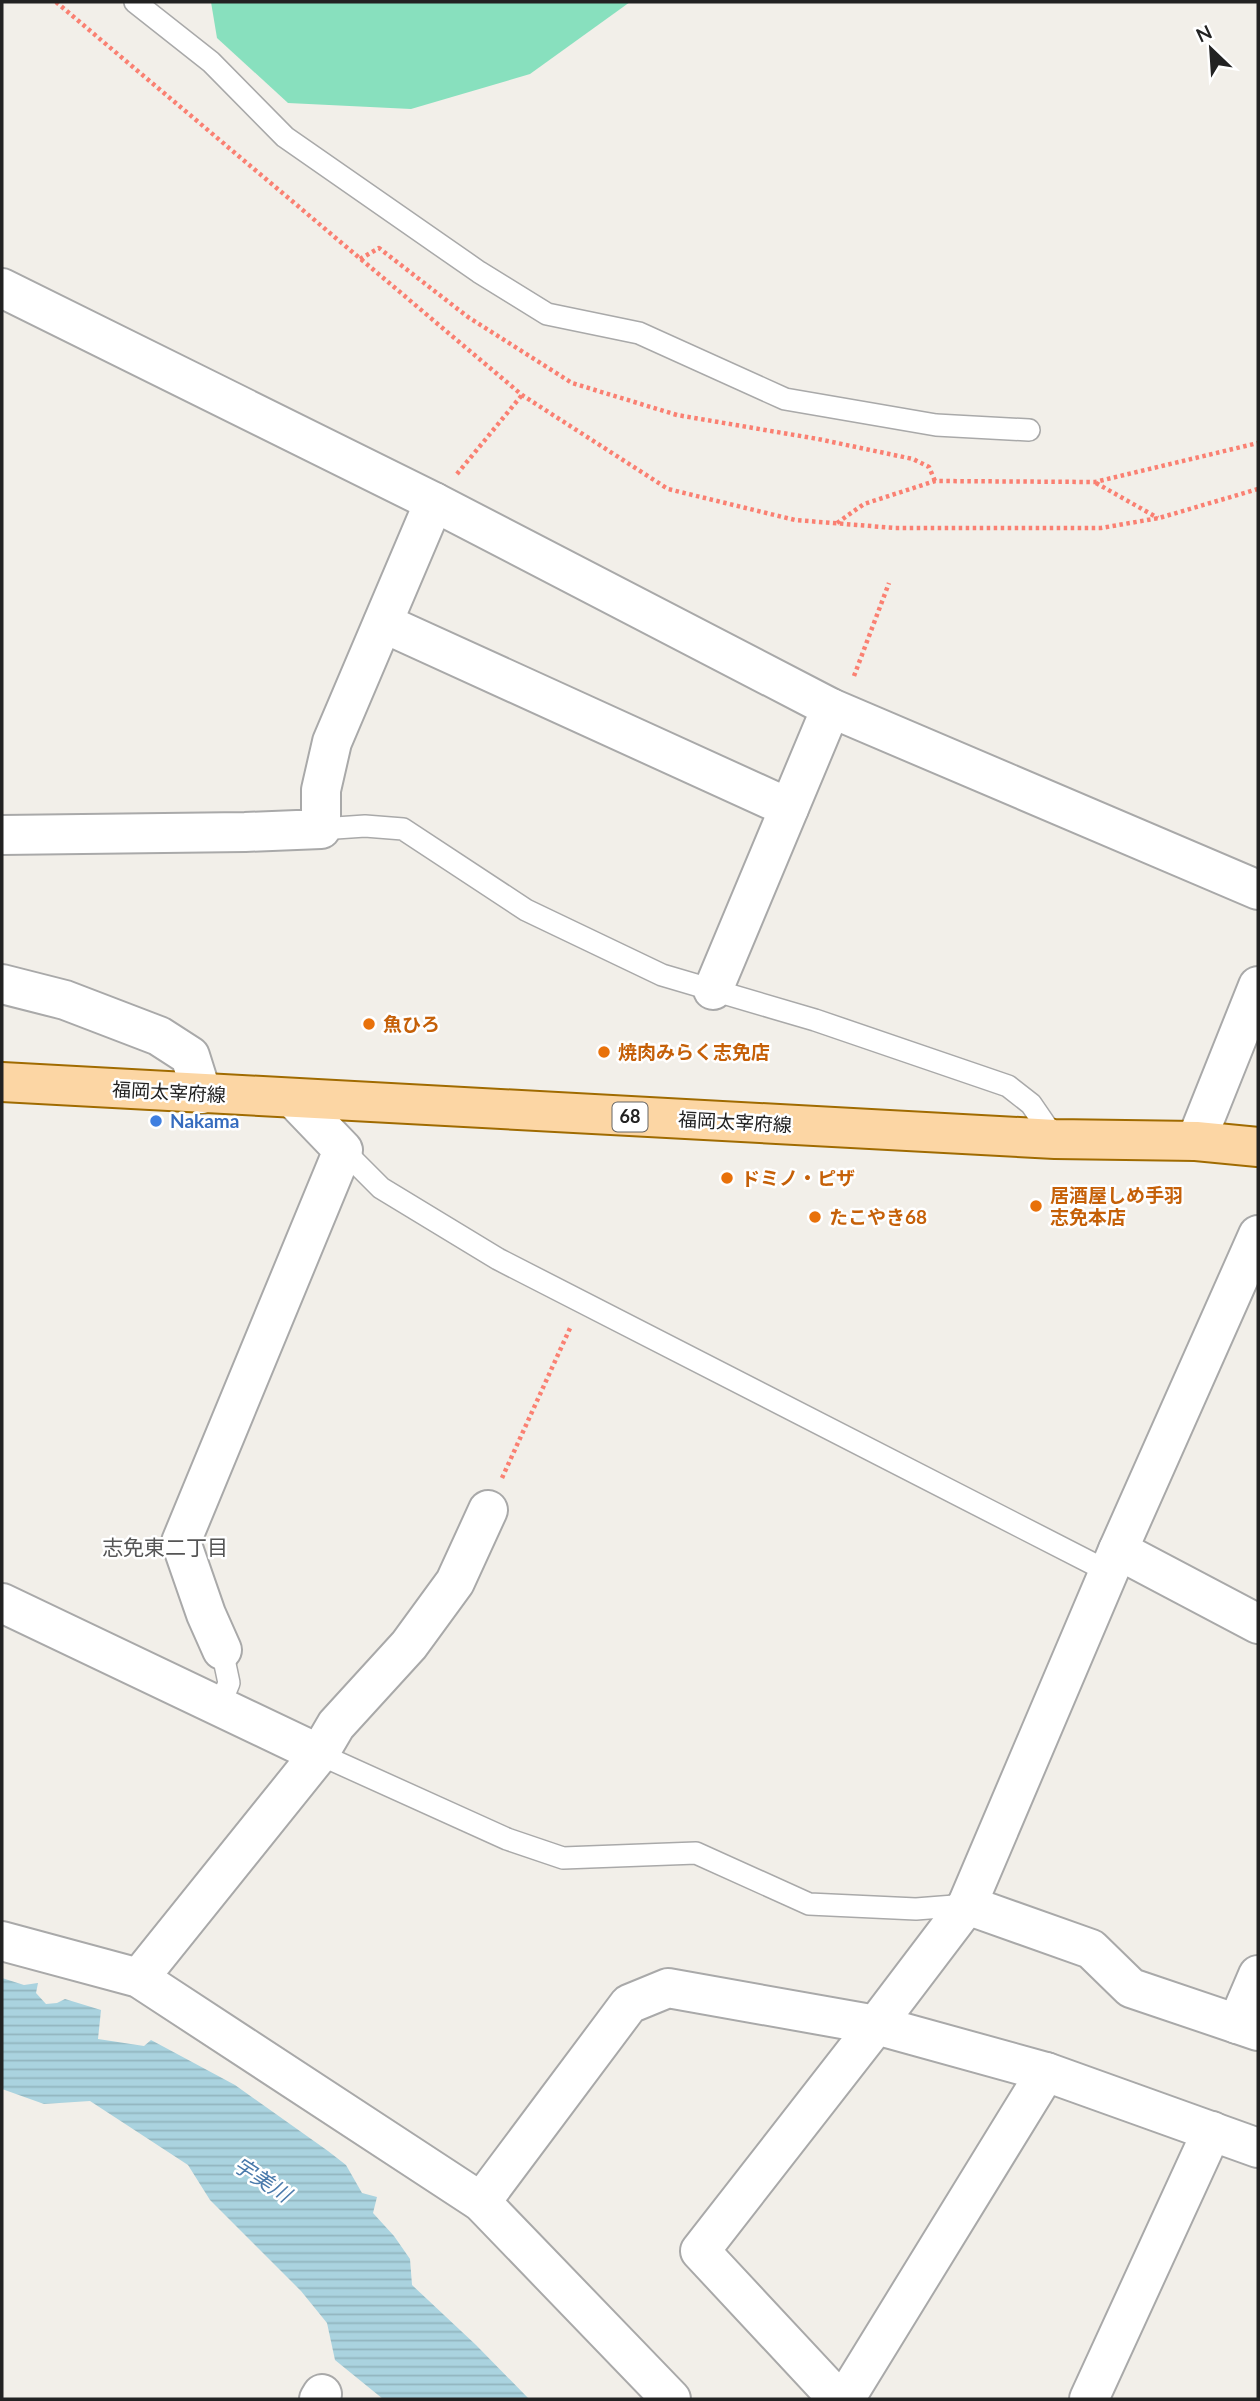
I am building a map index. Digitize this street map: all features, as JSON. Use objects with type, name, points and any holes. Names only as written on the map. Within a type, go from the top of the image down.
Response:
[{"type":"main road","name":"福岡太宰府線","points":[[2,1082],[1055,1139],[1196,1141],[1258,1147]]},
{"type":"street","points":[[2,288],[434,502],[835,711],[1258,890]]},
{"type":"street","points":[[2,835],[321,829],[321,790],[332,742],[434,502]]},
{"type":"street","points":[[383,623],[789,808]]},
{"type":"street","points":[[713,990],[789,808],[835,711]]},
{"type":"street","points":[[2,984],[65,1000],[159,1036],[190,1056],[202,1094]]},
{"type":"street","points":[[1196,1141],[1258,986]]},
{"type":"street","points":[[222,1650],[206,1615],[181,1542],[344,1150],[293,1099]]},
{"type":"street","points":[[838,2399],[699,2251],[967,1905],[1114,1561],[1258,1235]]},
{"type":"street","points":[[139,1978],[318,1754],[336,1725],[408,1645],[455,1583],[488,1510]]},
{"type":"street","points":[[1114,1561],[1258,1624]]},
{"type":"street","points":[[2,1603],[318,1754]]},
{"type":"street","points":[[967,1905],[1091,1949],[1131,1988],[1248,2027],[1258,1975]]},
{"type":"street","points":[[2,1941],[139,1978],[481,2202],[671,2399]]},
{"type":"street","points":[[481,2202],[629,2004],[668,1988],[876,2025],[1046,2072],[1258,2148]]},
{"type":"street","points":[[845,2399],[1046,2072]]},
{"type":"street","points":[[1089,2399],[1212,2131]]},
{"type":"lane","points":[[135,2],[211,62],[285,137],[479,272],[547,314],[639,333],[785,399],[936,425],[1029,430]]},
{"type":"lane","points":[[321,829],[365,826],[403,829],[526,910],[662,975],[815,1020],[1007,1086],[1031,1104],[1055,1139]]},
{"type":"lane","points":[[344,1150],[381,1188],[498,1259],[1114,1561]]},
{"type":"lane","points":[[219,1707],[229,1683],[222,1650]]},
{"type":"lane","points":[[318,1754],[507,1839],[563,1858],[696,1853],[810,1904],[916,1909],[967,1905]]},
{"type":"path","points":[[56,2],[522,395],[668,489],[795,520],[895,528],[1101,528],[1159,518],[1258,489]]},
{"type":"path","points":[[360,259],[379,248],[468,317],[572,383],[677,415],[818,439],[914,459],[929,467],[935,481]]},
{"type":"path","points":[[434,502],[522,395]]},
{"type":"path","points":[[836,523],[864,504],[935,481],[1095,482],[1258,443]]},
{"type":"path","points":[[1095,482],[1159,518]]},
{"type":"path","points":[[835,711],[889,583]]},
{"type":"path","points":[[488,1510],[582,1301]]},
{"type":"green space","points":[[211,2],[630,2],[530,74],[411,109],[288,103],[217,38]]},
{"type":"water","name":"宇美川","points":[[2,1978],[24,1985],[38,1983],[36,1993],[46,2004],[65,1999],[101,2010],[98,2039],[144,2046],[151,2040],[235,2085],[346,2165],[362,2193],[377,2197],[373,2213],[410,2259],[412,2285],[529,2399],[383,2399],[335,2360],[327,2323],[301,2291],[210,2200],[188,2165],[90,2101],[44,2104],[2,2089]]},
{"type":"place","name":"魚ひろ","points":[[369,1024]]},
{"type":"place","name":"焼肉みらく志免店","points":[[604,1052]]},
{"type":"place","name":"Nakama","points":[[156,1121]]},
{"type":"place","name":"ドミノ・ピザ","points":[[727,1178]]},
{"type":"place","name":"居酒屋しめ手羽 志免本店","points":[[1036,1206]]},
{"type":"place","name":"たこやき68","points":[[815,1217]]},
{"type":"district","name":"志免東二丁目","points":[[165,1548]]}]
